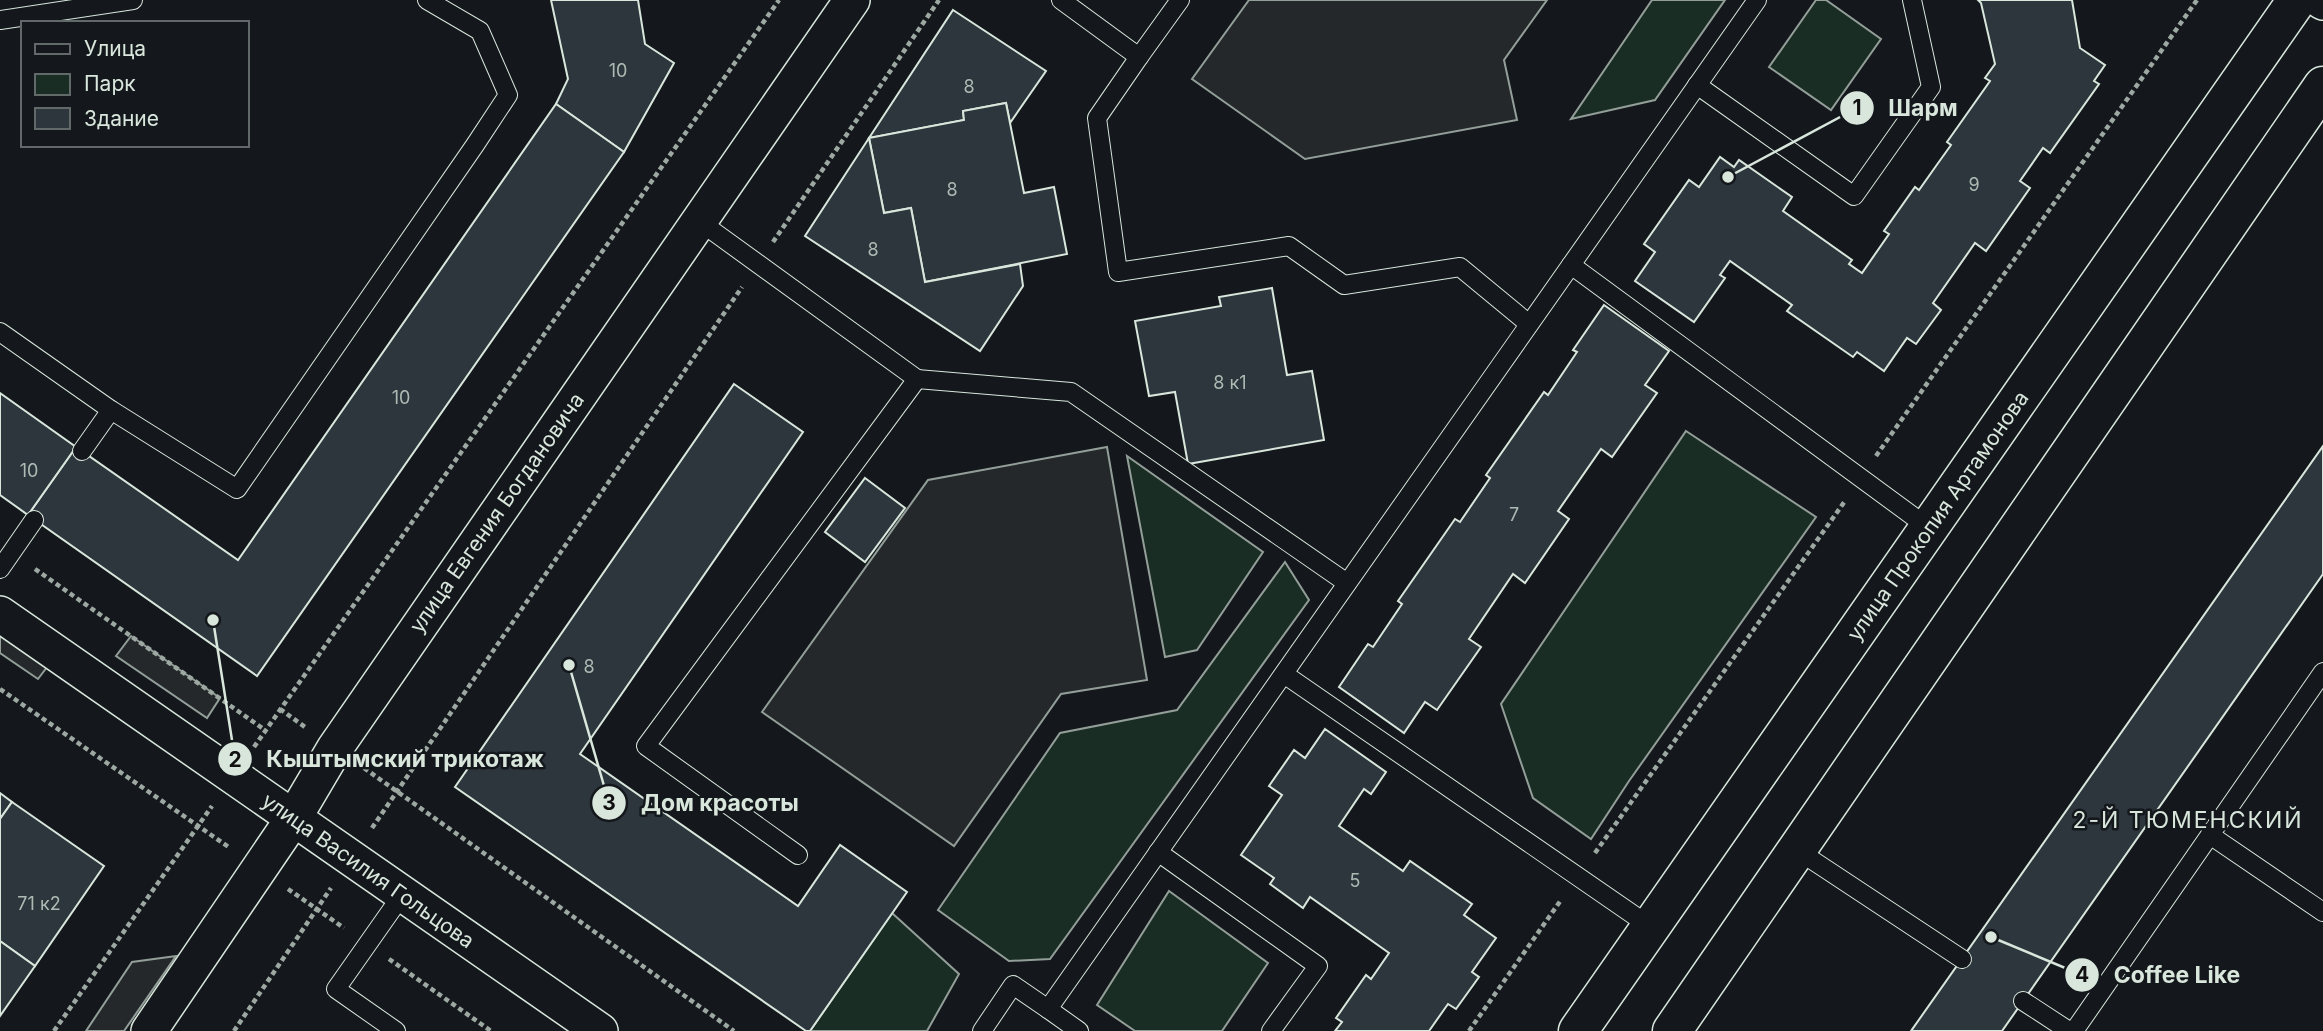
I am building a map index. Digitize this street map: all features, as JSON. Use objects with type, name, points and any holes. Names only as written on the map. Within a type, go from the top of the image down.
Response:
[{"type":"street","name":"улица Прокопия Артамонова","points":[[1578,1031],[2297,0]]},
{"type":"street","name":"улица Евгения Богдановича","points":[[149,1031],[293,819],[335,748],[699,221],[842,4]]},
{"type":"street","points":[[1672,1031],[2323,86]]},
{"type":"street","name":"улица Василия Гольцова","points":[[0,614],[600,1031]]},
{"type":"lane","points":[[0,20],[133,0]]},
{"type":"lane","points":[[0,332],[111,410],[237,488],[508,95],[480,31],[427,0]]},
{"type":"lane","points":[[1061,0],[1139,57]]},
{"type":"lane","points":[[1180,0],[1097,118],[1118,272],[1289,246],[1344,285],[1460,267],[1529,324]]},
{"type":"lane","points":[[1048,1009],[1757,0]]},
{"type":"lane","points":[[1697,85],[1854,197],[1931,87],[1912,0]]},
{"type":"lane","points":[[699,221],[917,379],[1071,392],[1347,583]]},
{"type":"lane","points":[[1571,265],[1929,528]]},
{"type":"lane","points":[[799,855],[646,746],[917,379]]},
{"type":"lane","points":[[82,451],[111,410]]},
{"type":"lane","points":[[0,569],[34,520]]},
{"type":"lane","points":[[2023,1001],[2071,1031],[2323,672]]},
{"type":"lane","points":[[1283,674],[1651,927]]},
{"type":"lane","points":[[2210,835],[2323,912]]},
{"type":"lane","points":[[1797,850],[1962,960]]},
{"type":"lane","points":[[1158,852],[1318,966],[1271,1031]]},
{"type":"lane","points":[[396,1031],[336,989],[402,895]]},
{"type":"lane","points":[[982,1031],[1013,985],[1079,1031]]},
{"type":"path","points":[[54,1031],[779,0]]},
{"type":"path","points":[[234,1031],[939,0]]},
{"type":"path","points":[[1469,1031],[2197,0]]},
{"type":"path","points":[[12,552],[265,730]]},
{"type":"path","points":[[280,709],[734,1031]]},
{"type":"green space","points":[[1652,0],[1725,0],[1655,100],[1571,119]]},
{"type":"green space","points":[[1816,0],[1826,0],[1881,39],[1831,110],[1769,67]]},
{"type":"green space","points":[[1686,431],[1816,517],[1591,839],[1533,798],[1501,704]]},
{"type":"green space","points":[[1127,456],[1263,552],[1197,650],[1165,657]]},
{"type":"green space","points":[[1285,562],[1309,600],[1050,959],[1009,961],[938,910],[1060,733],[1177,710]]},
{"type":"green space","points":[[1169,891],[1268,963],[1222,1031],[1135,1031],[1097,1005]]},
{"type":"green space","points":[[892,913],[959,974],[927,1031],[810,1031]]},
{"type":"shaded area","points":[[1249,0],[1547,0],[1504,60],[1517,120],[1305,159],[1192,79]]},
{"type":"shaded area","points":[[1107,447],[1147,680],[1061,694],[954,846],[762,712],[928,480]]},
{"type":"shaded area","points":[[0,615],[57,654],[38,679],[0,653]]},
{"type":"shaded area","points":[[131,636],[220,698],[207,718],[116,656]]},
{"type":"shaded area","points":[[176,956],[124,1031],[86,1031],[132,962]]},
{"type":"building","points":[[551,0],[638,0],[645,44],[674,63],[624,152],[556,104],[568,79]]},
{"type":"building","points":[[1978,0],[2072,0],[2080,48],[2105,65],[2094,81],[2099,84],[2050,153],[2043,148],[2020,181],[2030,188],[1986,251],[1975,243],[1933,303],[1941,310],[1916,344],[1907,338],[1884,371],[1857,352],[1853,357],[1787,311],[1792,305],[1730,261],[1720,275],[1725,278],[1694,322],[1635,281],[1655,252],[1644,244],[1689,180],[1699,187],[1720,157],[1734,167],[1739,160],[1792,197],[1783,211],[1852,260],[1849,264],[1862,273],[1889,234],[1884,231],[1915,187],[1919,190],[1951,145],[1947,142],[1990,81],[1985,78],[1995,64],[1981,3]]},
{"type":"building","points":[[953,10],[1046,71],[1010,123],[1006,103],[963,111],[964,120],[869,138]]},
{"type":"building","points":[[1006,103],[1024,193],[1054,187],[1067,254],[925,282],[911,208],[884,213],[869,138],[964,120],[963,111]]},
{"type":"building","points":[[556,104],[624,152],[257,676],[28,515],[76,447],[238,560]]},
{"type":"building","points":[[869,138],[884,213],[911,208],[925,282],[1020,264],[1023,286],[980,351],[805,236]]},
{"type":"building","points":[[1272,288],[1287,375],[1312,371],[1324,440],[1188,464],[1175,392],[1149,396],[1135,321],[1221,306],[1219,297]]},
{"type":"building","points":[[1604,305],[1669,351],[1645,385],[1657,393],[1612,457],[1601,449],[1558,511],[1569,519],[1525,583],[1513,574],[1469,639],[1481,647],[1437,710],[1425,702],[1404,733],[1339,687],[1368,644],[1373,647],[1402,604],[1398,601],[1455,519],[1460,522],[1490,478],[1486,475],[1544,392],[1548,395],[1577,352],[1573,350]]},
{"type":"building","points":[[734,384],[803,432],[580,754],[798,906],[840,845],[907,892],[810,1031],[806,1031],[455,787]]},
{"type":"building","points":[[0,393],[76,447],[28,515],[0,495]]},
{"type":"building","points":[[2323,446],[2323,574],[2002,1031],[1911,1031]]},
{"type":"building","points":[[865,478],[905,508],[865,562],[825,532]]},
{"type":"building","points":[[1325,729],[1386,772],[1371,794],[1364,789],[1339,826],[1403,871],[1410,861],[1472,904],[1464,915],[1496,938],[1472,972],[1479,977],[1456,1009],[1448,1004],[1429,1031],[1335,1031],[1342,1022],[1336,1018],[1366,975],[1371,979],[1389,953],[1310,897],[1303,908],[1270,884],[1274,878],[1241,855],[1282,795],[1269,786],[1294,750],[1305,758]]},
{"type":"building","points":[[0,793],[12,802],[0,819]]},
{"type":"building","points":[[12,802],[104,866],[35,966],[0,941],[0,819]]},
{"type":"building","points":[[0,941],[35,966],[0,1016]]},
{"type":"place","name":"Шарм","points":[[1728,177]]},
{"type":"place","name":"Кыштымский трикотаж","points":[[213,620]]},
{"type":"place","name":"Дом красоты","points":[[569,665]]},
{"type":"place","name":"Coffee Like","points":[[1991,937]]},
{"type":"district","name":"2-Й ТЮМЕНСКИЙ","points":[[2188,820]]}]
